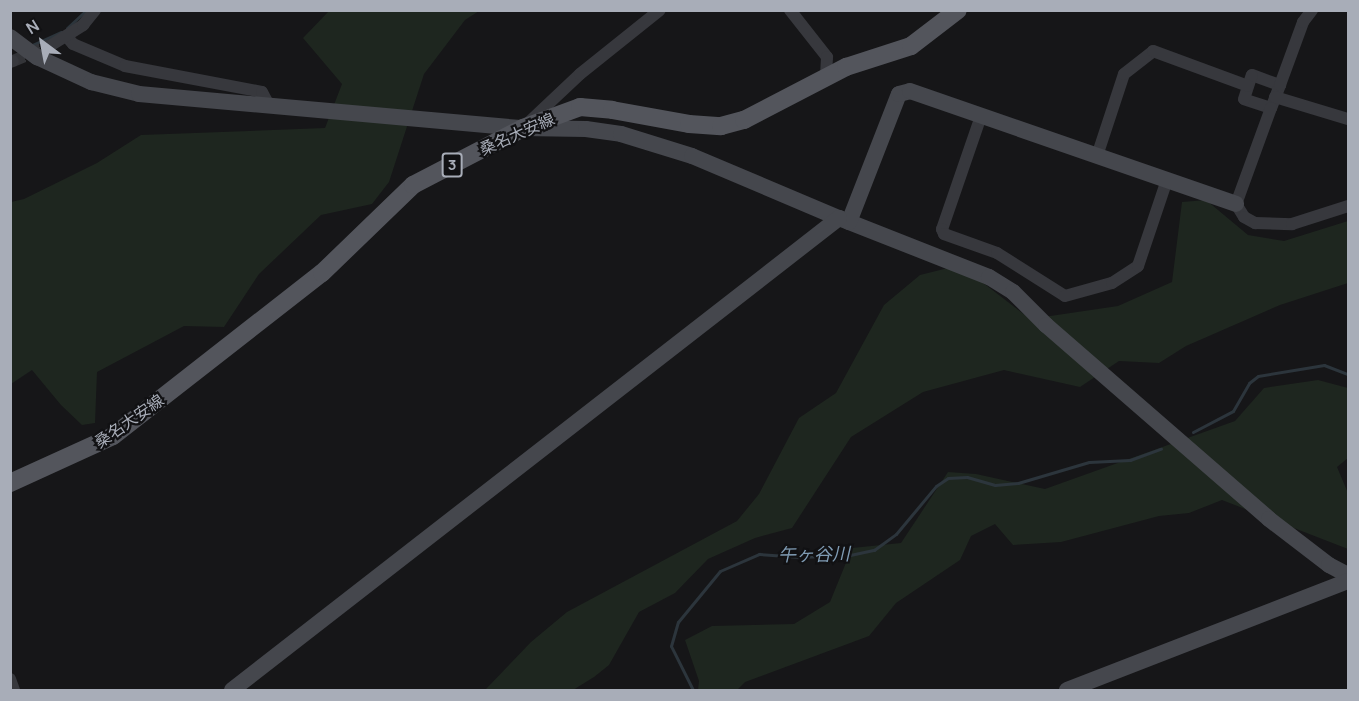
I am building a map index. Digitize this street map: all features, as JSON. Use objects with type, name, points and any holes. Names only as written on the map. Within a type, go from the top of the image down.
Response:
[{"type":"main road","name":"桑名大安線","points":[[10,483],[113,436],[312,281],[413,185],[523,128],[580,107],[612,110],[689,124],[721,126],[744,120],[826,76],[911,46],[958,10]]},
{"type":"street","points":[[53,44],[84,25],[95,10]]},
{"type":"street","points":[[523,128],[580,74],[660,10]]},
{"type":"street","points":[[790,10],[827,57],[826,76]]},
{"type":"street","points":[[1236,204],[1303,22],[1312,10]]},
{"type":"street","points":[[67,37],[73,44],[125,66],[262,92],[263,105]]},
{"type":"street","points":[[10,38],[50,65],[106,87],[139,94],[523,128],[586,129],[621,134],[692,156],[844,220],[989,277],[1013,292],[1046,325],[1269,519],[1329,565],[1348,575]]},
{"type":"street","points":[[1096,156],[1124,74],[1153,51],[1248,86]]},
{"type":"street","points":[[1275,97],[1252,75],[1244,99],[1275,97],[1348,119]]},
{"type":"street","points":[[232,690],[844,220],[899,94],[910,91],[1236,204],[1244,217],[1255,223],[1292,224],[1348,206]]},
{"type":"street","points":[[981,116],[942,229],[944,234],[997,254],[1065,296],[1112,283],[1137,266],[1167,180]]},
{"type":"street","points":[[1067,690],[1348,581]]},
{"type":"street","points":[[10,678],[14,690]]},
{"type":"shaded area","points":[[329,11],[479,11],[465,20],[424,74],[389,182],[372,204],[321,215],[259,274],[224,327],[184,326],[97,372],[95,423],[82,425],[61,405],[32,370],[11,384],[11,202],[24,199],[97,163],[141,135],[325,128],[342,84],[303,38]]},
{"type":"shaded area","points":[[1206,200],[1248,235],[1284,241],[1348,221],[1348,283],[1280,305],[1186,346],[1159,363],[1119,361],[1080,387],[1004,370],[923,392],[851,437],[792,528],[755,538],[708,559],[675,593],[639,612],[609,665],[594,677],[573,690],[485,690],[531,642],[567,612],[737,521],[759,494],[799,418],[836,393],[884,305],[920,275],[960,265],[1030,319],[1118,306],[1172,282],[1182,202]]},
{"type":"shaded area","points":[[1318,380],[1348,388],[1348,458],[1337,467],[1348,493],[1348,549],[1222,500],[1189,513],[1159,516],[1061,542],[1013,545],[995,524],[971,536],[960,560],[896,603],[869,636],[745,682],[737,690],[698,690],[699,681],[685,640],[712,626],[794,624],[830,602],[852,548],[901,543],[948,472],[976,474],[1045,489],[1235,421],[1264,388]]},
{"type":"waterway","points":[[67,28],[86,10]]},
{"type":"waterway","points":[[32,45],[61,32]]},
{"type":"waterway","name":"午ヶ谷川","points":[[1193,432],[1233,411],[1249,383],[1258,376],[1324,365],[1348,374]]},
{"type":"waterway","name":"午ヶ谷川","points":[[693,690],[671,646],[678,622],[720,571],[759,554],[800,557],[850,555],[874,550],[896,534],[936,486],[948,478],[967,477],[995,485],[1018,483],[1089,462],[1130,460],[1161,449]]},
{"type":"tunnel","points":[[13,61],[53,44]]}]
